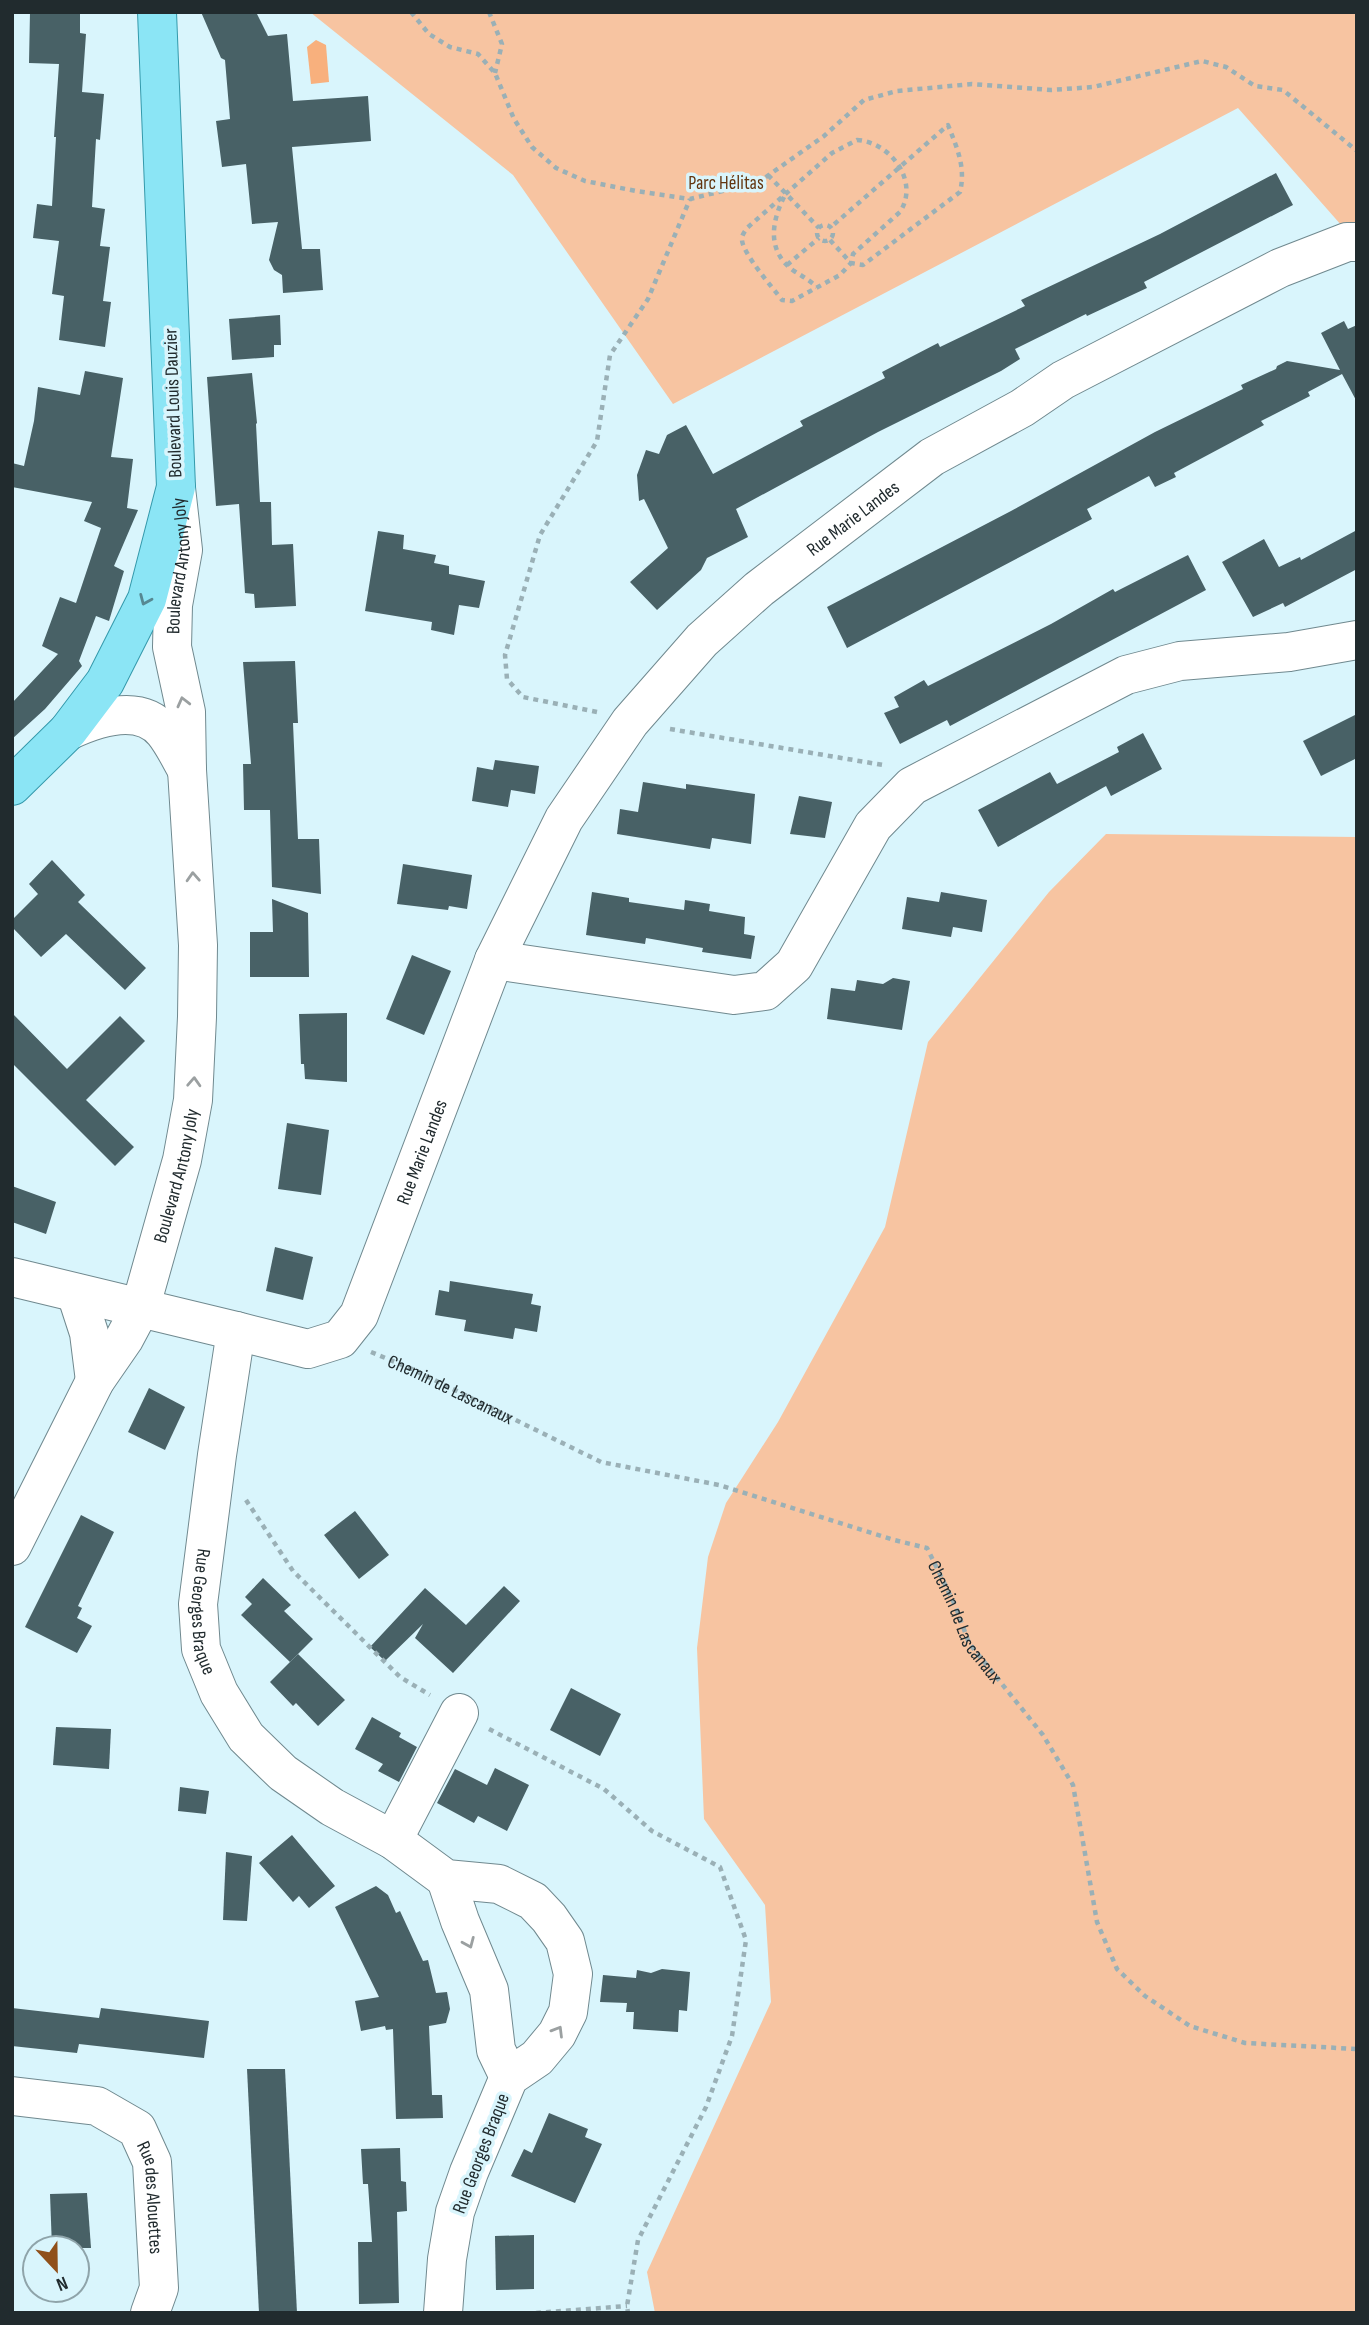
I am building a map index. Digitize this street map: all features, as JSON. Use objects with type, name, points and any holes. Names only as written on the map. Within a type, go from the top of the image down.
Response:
[{"type":"main road","name":"Boulevard Louis Dauzier","points":[[12,786],[68,731],[105,682],[147,599],[176,487],[157,12]]},
{"type":"street","name":"Rue Marie Landes","points":[[340,1339],[359,1315],[494,960],[564,819],[629,722],[702,640],[750,597],[932,457],[1022,408],[1063,380],[1280,268],[1347,242],[1357,242]]},
{"type":"street","name":"Boulevard Antony Joly","points":[[12,1546],[95,1381],[124,1339],[140,1309],[181,1160],[193,1100],[198,945],[186,712],[172,648],[173,605],[183,550],[176,487]]},
{"type":"street","points":[[494,960],[734,995],[765,991],[794,965],[873,826],[912,786],[1126,674],[1180,661],[1289,652],[1357,640]]},
{"type":"street","name":"Boulevard Antony Joly","points":[[68,731],[94,719],[111,715],[132,715],[155,723],[164,732],[187,770]]},
{"type":"street","points":[[86,1296],[132,1273],[159,1244]]},
{"type":"street","points":[[12,1277],[308,1349],[340,1339]]},
{"type":"street","points":[[86,1296],[95,1381]]},
{"type":"street","name":"Rue Georges Braque","points":[[236,1331],[216,1455],[198,1604],[201,1649],[219,1693],[246,1737],[283,1773],[332,1807],[393,1840],[446,1879],[499,1884],[533,1901],[565,1941],[573,1974],[568,2012],[557,2034],[537,2058],[509,2077],[468,2172],[455,2212],[447,2259],[443,2313]]},
{"type":"street","points":[[393,1840],[459,1713]]},
{"type":"street","name":"Rue Georges Braque","points":[[446,1879],[460,1921],[489,1990],[496,2050],[509,2077]]},
{"type":"street","name":"Rue des Alouettes","points":[[12,2096],[97,2106],[137,2129],[152,2162],[159,2288],[150,2313]]},
{"type":"path","points":[[411,12],[429,34],[450,47],[478,54],[495,74],[514,119],[532,148],[555,168],[585,181],[690,199],[759,181],[824,136],[864,100],[897,91],[972,84],[1051,90],[1093,87],[1202,61],[1226,67],[1255,86],[1283,90],[1357,151]]},
{"type":"path","points":[[489,12],[502,44],[495,74]]},
{"type":"path","points":[[830,240],[851,264],[863,265],[960,192],[963,177],[961,159],[948,125],[831,228]]},
{"type":"path","points":[[857,140],[870,141],[882,148],[899,168],[908,190],[900,212],[853,254],[851,264],[840,275],[792,301],[782,300],[746,253],[741,242],[747,228],[786,194],[832,153],[857,140]]},
{"type":"path","points":[[768,175],[819,228],[819,238],[788,265]]},
{"type":"path","points":[[786,194],[776,213],[773,232],[776,250],[788,265],[817,287]]},
{"type":"path","points":[[690,199],[648,299],[610,355],[597,442],[540,535],[505,655],[507,678],[523,697],[590,709],[629,722],[885,766],[912,786]]},
{"type":"path","points":[[819,228],[824,225],[831,228],[833,233],[830,240]]},
{"type":"path","points":[[819,238],[823,241],[830,240]]},
{"type":"path","name":"Chemin de Lascanaux","points":[[340,1339],[412,1369],[601,1462],[719,1485],[928,1548],[955,1605],[969,1643],[1043,1735],[1073,1785],[1097,1922],[1117,1969],[1145,1996],[1190,2026],[1245,2043],[1357,2049]]},
{"type":"path","points":[[216,1455],[293,1571],[400,1677],[459,1713],[604,1789],[652,1831],[720,1867],[746,1940],[732,2036],[706,2107],[638,2240],[628,2310],[536,2313]]},
{"type":"green space","name":"Parc Hélitas","points":[[310,12],[1357,12],[1357,225],[1342,226],[1238,108],[673,404],[513,175]]},
{"type":"green space","points":[[1106,834],[1357,837],[1357,2313],[655,2313],[647,2272],[771,2002],[765,1905],[704,1819],[697,1648],[708,1557],[726,1503],[778,1422],[885,1227],[928,1042],[1049,892]]},
{"type":"shaded area","points":[[316,40],[326,45],[329,82],[311,84],[307,47]]},
{"type":"building","points":[[30,12],[80,12],[80,33],[86,34],[82,92],[104,94],[100,140],[96,139],[92,207],[105,209],[100,246],[110,247],[103,301],[111,302],[105,347],[59,340],[64,296],[52,294],[59,241],[33,238],[37,204],[52,206],[59,64],[29,63]]},
{"type":"building","points":[[201,12],[256,12],[268,36],[287,34],[293,101],[368,96],[371,141],[292,147],[302,249],[320,249],[323,290],[283,293],[282,275],[274,270],[269,260],[278,222],[252,224],[246,164],[222,167],[216,121],[230,119],[225,60],[221,58]]},
{"type":"building","points":[[1276,173],[1293,205],[1144,282],[1147,288],[1015,349],[1020,359],[1001,371],[878,432],[736,509],[748,537],[707,558],[701,570],[657,610],[630,582],[668,548],[644,499],[639,501],[637,475],[646,450],[659,454],[667,435],[686,425],[713,474],[803,426],[800,421],[885,378],[882,372],[938,343],[940,347],[1025,306],[1021,300],[1160,234]]},
{"type":"building","points":[[280,315],[281,345],[274,345],[274,357],[232,360],[229,319]]},
{"type":"building","points":[[1344,321],[1348,329],[1357,325],[1357,402],[1342,374],[1308,392],[1310,396],[1261,421],[1264,425],[1174,473],[1176,477],[1155,487],[1149,476],[1087,509],[1092,519],[847,648],[827,607],[1155,432],[1243,389],[1241,385],[1287,361],[1340,370],[1321,333]]},
{"type":"building","points":[[85,371],[123,378],[111,457],[133,459],[127,508],[138,510],[114,566],[124,571],[109,621],[96,616],[79,661],[82,666],[45,709],[12,739],[12,703],[58,654],[42,646],[60,597],[76,603],[101,528],[84,521],[92,502],[12,487],[12,463],[24,466],[38,387],[80,395]]},
{"type":"building","points":[[252,373],[260,502],[271,502],[272,545],[293,544],[296,606],[255,608],[254,594],[245,593],[239,504],[216,506],[207,377]]},
{"type":"building","points":[[1357,530],[1357,569],[1285,607],[1283,603],[1253,617],[1222,562],[1264,539],[1279,567],[1300,557],[1301,560]]},
{"type":"building","points":[[378,531],[404,535],[403,549],[436,555],[434,563],[449,566],[449,574],[485,581],[479,608],[459,605],[454,635],[431,630],[432,622],[365,611]]},
{"type":"building","points":[[1188,555],[1206,590],[950,726],[947,720],[900,744],[884,713],[899,707],[894,697],[924,680],[928,686],[1051,624],[1113,589],[1115,592]]},
{"type":"building","points":[[295,661],[298,723],[293,723],[298,839],[319,839],[321,894],[272,887],[270,810],[244,810],[243,764],[251,764],[243,662]]},
{"type":"building","points":[[1357,714],[1357,758],[1321,776],[1303,741]]},
{"type":"building","points":[[1143,733],[1162,769],[1111,796],[1106,786],[998,847],[978,810],[1050,772],[1057,784],[1119,752],[1117,747]]},
{"type":"building","points":[[495,760],[539,766],[535,794],[511,790],[508,807],[472,801],[477,767],[493,770]]},
{"type":"building","points":[[643,782],[686,789],[686,784],[755,794],[751,844],[712,838],[710,849],[617,834],[620,809],[638,812]]},
{"type":"building","points":[[799,796],[832,802],[825,838],[790,834]]},
{"type":"building","points":[[52,860],[85,895],[78,902],[146,968],[125,990],[66,934],[41,957],[12,927],[12,920],[38,894],[29,884]]},
{"type":"building","points":[[403,864],[472,875],[467,909],[449,906],[448,910],[397,904]]},
{"type":"building","points":[[592,892],[629,898],[629,902],[684,910],[685,900],[710,904],[709,911],[745,917],[744,934],[755,936],[751,959],[702,952],[703,948],[646,938],[645,944],[586,935]]},
{"type":"building","points":[[941,892],[987,900],[982,932],[953,927],[951,937],[902,929],[907,897],[939,902]]},
{"type":"building","points":[[272,899],[308,913],[309,977],[250,977],[250,932],[273,932]]},
{"type":"building","points":[[412,955],[451,971],[424,1035],[386,1019]]},
{"type":"building","points":[[893,978],[910,981],[902,1030],[827,1019],[831,988],[855,991],[857,980],[883,984]]},
{"type":"building","points":[[12,1013],[67,1069],[120,1016],[145,1041],[86,1100],[134,1147],[115,1166],[12,1063]]},
{"type":"building","points":[[347,1013],[347,1082],[305,1079],[304,1064],[301,1064],[299,1014]]},
{"type":"building","points":[[287,1123],[329,1130],[321,1195],[278,1189]]},
{"type":"building","points":[[12,1186],[56,1202],[46,1234],[12,1222]]},
{"type":"building","points":[[275,1247],[313,1257],[303,1300],[266,1291]]},
{"type":"building","points":[[450,1281],[533,1294],[531,1304],[541,1306],[537,1332],[515,1328],[513,1339],[464,1331],[466,1320],[435,1315],[439,1290],[449,1292]]},
{"type":"building","points":[[149,1388],[185,1407],[165,1450],[128,1432]]},
{"type":"building","points":[[355,1511],[389,1555],[359,1579],[324,1535]]},
{"type":"building","points":[[81,1515],[114,1532],[78,1606],[82,1608],[77,1618],[92,1626],[77,1653],[25,1627]]},
{"type":"building","points":[[263,1578],[291,1605],[284,1611],[313,1639],[290,1662],[241,1615],[252,1604],[245,1597]]},
{"type":"building","points":[[504,1586],[520,1601],[453,1673],[415,1638],[423,1624],[385,1661],[370,1647],[425,1588],[466,1625]]},
{"type":"building","points":[[298,1654],[345,1700],[318,1726],[296,1703],[293,1706],[270,1682]]},
{"type":"building","points":[[571,1688],[621,1714],[600,1756],[550,1730]]},
{"type":"building","points":[[372,1717],[401,1733],[399,1737],[417,1747],[399,1782],[378,1771],[383,1764],[355,1749]]},
{"type":"building","points":[[56,1727],[111,1729],[109,1769],[53,1765]]},
{"type":"building","points":[[495,1768],[529,1785],[507,1831],[478,1816],[474,1823],[437,1803],[455,1769],[487,1785]]},
{"type":"building","points":[[180,1787],[209,1791],[206,1814],[178,1811]]},
{"type":"building","points":[[292,1835],[335,1886],[309,1908],[299,1896],[293,1902],[259,1863]]},
{"type":"building","points":[[226,1852],[252,1856],[247,1921],[223,1920]]},
{"type":"building","points":[[376,1886],[388,1895],[396,1913],[400,1911],[423,1961],[428,1960],[436,1993],[447,1992],[450,2009],[446,2023],[429,2026],[432,2095],[442,2095],[443,2118],[396,2119],[393,2029],[386,2030],[385,2026],[361,2031],[355,2001],[379,1997],[335,1907]]},
{"type":"building","points":[[662,1969],[690,1972],[687,2011],[679,2010],[678,2032],[633,2029],[634,2012],[626,2012],[627,2003],[600,2002],[603,1975],[636,1978],[637,1970],[651,1973]]},
{"type":"building","points":[[12,2008],[99,2018],[101,2008],[209,2021],[204,2058],[79,2044],[77,2053],[12,2046]]},
{"type":"building","points":[[247,2069],[285,2069],[297,2313],[259,2313]]},
{"type":"building","points":[[549,2113],[588,2129],[585,2137],[602,2144],[575,2203],[511,2176],[524,2149],[532,2153]]},
{"type":"building","points":[[400,2148],[401,2181],[406,2182],[407,2211],[397,2212],[399,2303],[359,2304],[358,2242],[372,2242],[368,2184],[363,2184],[361,2149]]},
{"type":"building","points":[[87,2193],[90,2234],[51,2234],[50,2194]]},
{"type":"building","points":[[534,2235],[534,2289],[496,2290],[495,2236]]}]
